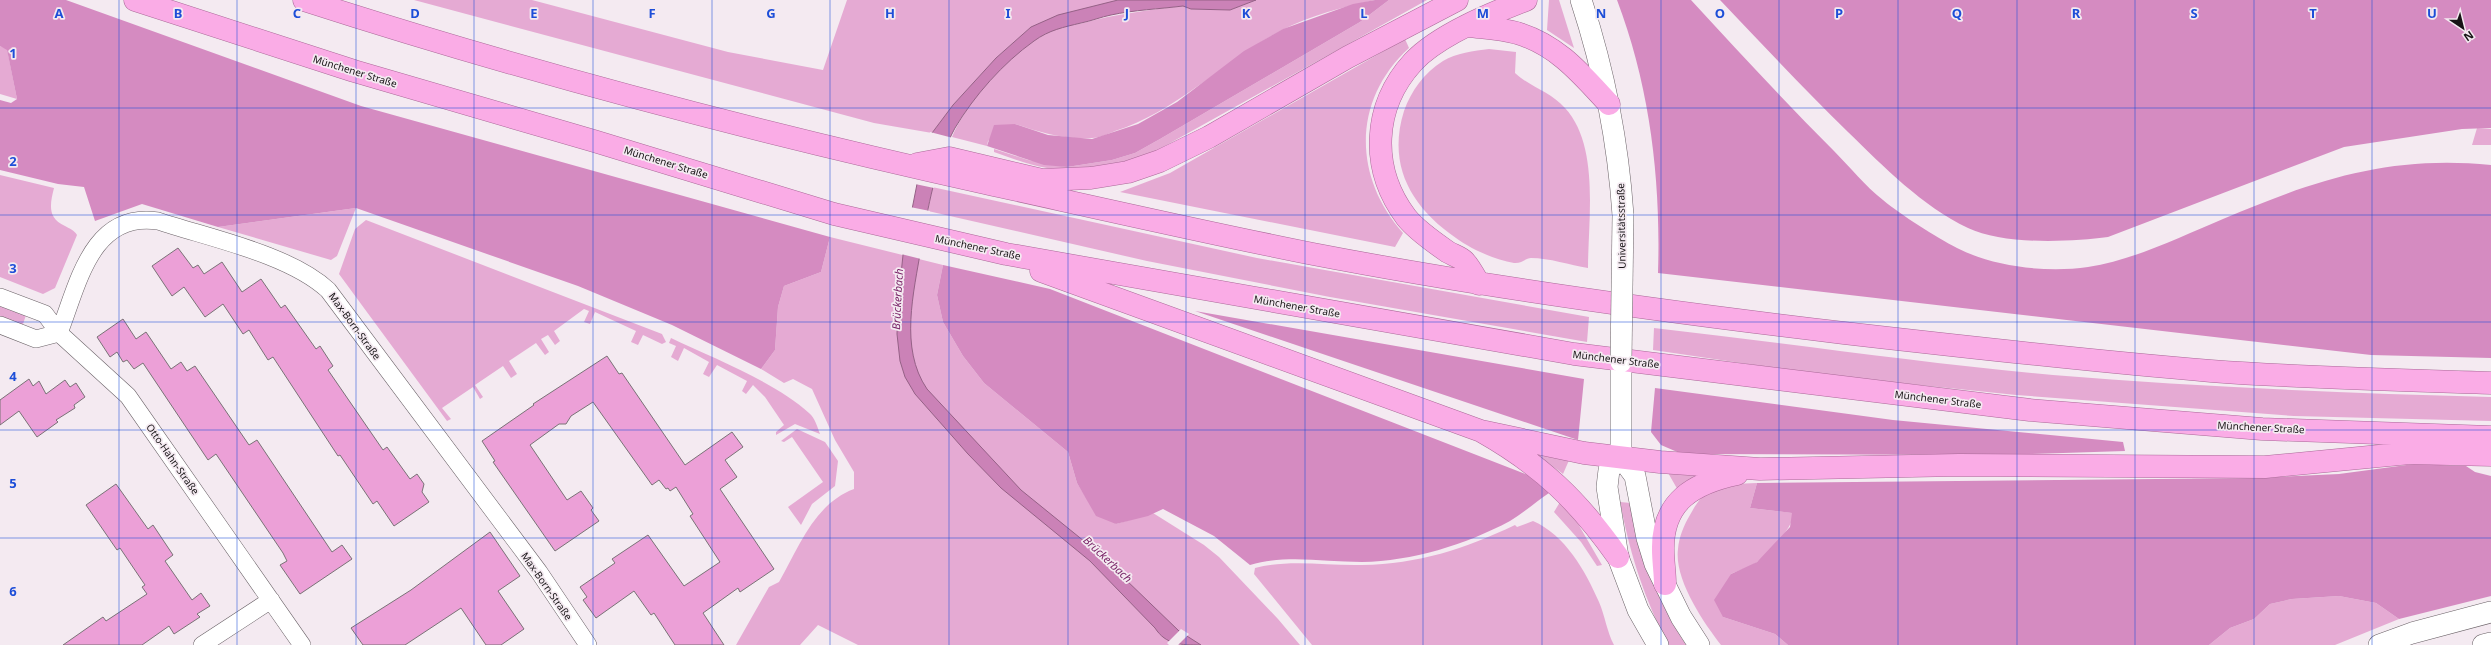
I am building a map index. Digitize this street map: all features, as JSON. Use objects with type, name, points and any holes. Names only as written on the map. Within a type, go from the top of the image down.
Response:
[{"type":"highway","name":"Münchener Straße","points":[[135,0],[354,71],[594,141],[834,214],[1006,254],[1574,354],[2030,410],[2262,429],[2491,437]]},
{"type":"highway","points":[[304,0],[522,66],[775,134],[908,166],[1042,180],[1091,178],[1128,172],[1160,161],[1209,138],[1348,56],[1457,0]]},
{"type":"highway","points":[[1479,284],[1464,261],[1448,252],[1407,219],[1390,188],[1380,151],[1380,129],[1388,104],[1413,62],[1432,47],[1469,26],[1493,13],[1526,0]]},
{"type":"highway","points":[[1469,26],[1519,34],[1554,50],[1568,60],[1609,104]]},
{"type":"highway","points":[[986,175],[1216,234],[1479,284],[1730,319],[2047,357],[2216,371],[2491,383]]},
{"type":"highway","points":[[1006,254],[1035,269],[1481,431],[1584,452],[1621,457],[1760,469],[1959,465],[2265,467],[2410,453],[2491,454]]},
{"type":"highway","points":[[1481,431],[1518,452],[1556,483],[1589,518],[1618,556]]},
{"type":"highway","points":[[1665,584],[1663,550],[1665,532],[1672,511],[1681,499],[1702,483],[1712,479],[1760,469]]},
{"type":"street","name":"Universitätsstraße","points":[[1581,0],[1594,38],[1609,104],[1619,160],[1623,214],[1621,457]]},
{"type":"street","name":"Max-Born-Straße","points":[[59,333],[91,252],[105,235],[126,223],[149,220],[158,221],[300,268],[328,290],[539,572],[588,645]]},
{"type":"street","name":"Otto-Hahn-Straße","points":[[0,296],[45,314],[59,333],[128,396],[302,645]]},
{"type":"street","points":[[0,325],[36,340],[59,333]]},
{"type":"street","points":[[1658,645],[1638,610],[1618,556],[1606,487],[1609,470],[1621,457],[1635,476],[1647,538],[1655,564],[1698,645]]},
{"type":"street","points":[[202,645],[270,600]]},
{"type":"street","points":[[2379,645],[2419,631],[2491,612]]},
{"type":"street","points":[[2483,645],[2491,644]]},
{"type":"shaded area","points":[[0,0],[66,0],[361,106],[830,237],[821,272],[784,286],[778,307],[775,350],[761,369],[672,325],[578,286],[356,208],[218,227],[142,204],[95,221],[84,187],[58,184],[0,170],[0,100],[11,103],[17,99],[7,50],[0,46]]},
{"type":"shaded area","points":[[414,0],[532,0],[728,52],[823,70],[847,0],[1118,0],[1031,27],[996,58],[953,105],[932,133],[874,123]]},
{"type":"shaded area","points":[[1118,0],[1256,0],[1230,10],[1191,9],[1183,6],[1129,12],[1111,15],[1063,28],[1045,34],[1034,41],[1011,59],[1000,70],[980,92],[955,128],[937,171],[912,301],[911,338],[913,356],[918,373],[927,389],[1021,490],[1095,550],[1179,631],[1201,645],[1175,643],[1164,638],[1090,561],[1001,488],[968,454],[915,394],[905,377],[900,361],[897,334],[898,303],[903,255],[917,184],[932,133],[953,105],[996,58],[1031,27],[1058,15]]},
{"type":"shaded area","points":[[1256,0],[1375,0],[1328,12],[1304,20],[1282,30],[1261,42],[1160,111],[1104,136],[1095,138],[1062,137],[1015,124],[988,141],[987,146],[952,137],[970,106],[996,74],[1026,47],[1041,36],[1056,28],[1120,15],[1183,6],[1191,9],[1230,10]]},
{"type":"shaded area","points":[[1375,0],[1389,0],[1360,22],[1135,153],[1112,160],[1067,167],[1044,165],[987,146],[994,125],[1015,124],[1048,135],[1092,139],[1138,124],[1177,102],[1244,51],[1283,29],[1353,4]]},
{"type":"shaded area","points":[[1389,0],[1427,0],[1147,156],[1098,168],[1060,170],[1040,167],[994,152],[994,149],[1028,160],[1067,167],[1112,160],[1135,153],[1360,22]]},
{"type":"shaded area","points":[[1549,0],[1559,0],[1574,48],[1547,30]]},
{"type":"shaded area","points":[[1617,0],[1691,0],[1876,195],[1909,219],[1957,248],[1972,255],[2004,264],[2038,269],[2072,269],[2105,264],[2157,247],[2257,205],[2321,182],[2386,167],[2454,163],[2491,165],[2491,358],[2371,355],[1658,273],[1658,203],[1651,134],[1638,66]]},
{"type":"shaded area","points":[[1720,0],[2491,0],[2491,128],[2462,129],[2344,147],[2108,237],[2037,241],[1999,237],[1968,228],[1951,219],[1935,209],[1904,185],[1875,159],[1832,116]]},
{"type":"shaded area","points":[[1405,39],[1409,48],[1390,69],[1377,91],[1369,115],[1366,139],[1368,164],[1375,188],[1387,211],[1403,233],[1395,247],[1120,192],[1170,173]]},
{"type":"shaded area","points":[[0,46],[7,49],[17,99],[0,94]]},
{"type":"shaded area","points":[[1489,49],[1516,52],[1515,73],[1559,102],[1576,124],[1583,142],[1588,163],[1590,184],[1588,268],[1538,258],[1529,258],[1519,263],[1514,263],[1484,254],[1462,242],[1440,226],[1426,213],[1415,198],[1407,183],[1401,167],[1399,149],[1400,131],[1404,111],[1410,96],[1430,71],[1448,58],[1459,54]]},
{"type":"shaded area","points":[[2477,128],[2491,129],[2491,145],[2472,145]]},
{"type":"shaded area","points":[[0,175],[54,188],[51,205],[53,215],[59,223],[77,235],[55,288],[43,294],[0,277]]},
{"type":"shaded area","points":[[932,187],[1257,258],[1589,317],[1587,342],[1330,297],[1147,261],[928,211]]},
{"type":"shaded area","points":[[356,208],[337,256],[331,260],[218,227]]},
{"type":"shaded area","points":[[366,220],[662,334],[666,342],[662,344],[643,335],[638,345],[631,342],[636,331],[595,312],[590,324],[584,322],[589,311],[584,309],[554,331],[560,341],[555,345],[548,335],[541,339],[549,352],[545,355],[536,343],[509,361],[517,374],[511,378],[503,366],[475,385],[483,397],[480,399],[473,387],[442,408],[451,419],[447,421],[339,274],[355,229]]},
{"type":"shaded area","points":[[830,237],[943,265],[937,295],[943,322],[963,356],[984,383],[1068,452],[1077,483],[1085,496],[1116,524],[1153,513],[1204,545],[1219,557],[1278,619],[1300,645],[858,645],[818,625],[800,645],[736,645],[769,587],[779,582],[801,541],[818,516],[828,505],[840,496],[854,489],[854,472],[835,440],[812,389],[793,379],[784,383],[761,369],[775,350],[778,307],[784,286],[821,272]]},
{"type":"shaded area","points":[[943,265],[1050,289],[1533,477],[1549,493],[1520,515],[1493,530],[1438,550],[1400,559],[1381,561],[1348,562],[1292,559],[1250,565],[1214,536],[1163,509],[1148,516],[1116,524],[1096,516],[1077,483],[1068,452],[984,383],[963,356],[943,322],[937,295]]},
{"type":"shaded area","points":[[0,302],[27,312],[22,327],[0,318]]},
{"type":"shaded area","points":[[1195,311],[1584,379],[1578,440]]},
{"type":"shaded area","points":[[1654,328],[1953,365],[2053,375],[2272,389],[2491,397],[2491,421],[2294,416],[2016,395],[1823,375],[1653,350]]},
{"type":"shaded area","points":[[671,338],[743,371],[779,391],[813,417],[820,434],[795,424],[776,435],[776,432],[784,425],[765,397],[753,385],[746,394],[742,391],[747,381],[717,365],[709,377],[703,374],[709,362],[684,348],[678,361],[671,357],[676,346],[669,343]]},
{"type":"shaded area","points":[[1655,388],[1893,420],[2123,442],[2125,451],[2004,455],[1682,454],[1661,445],[1651,432]]},
{"type":"shaded area","points":[[797,429],[825,442],[838,461],[835,486],[812,504],[801,525],[788,507],[823,482],[792,437],[784,442],[781,441]]},
{"type":"shaded area","points":[[1533,451],[1570,458],[1563,474]]},
{"type":"shaded area","points":[[2414,464],[2466,466],[2475,472],[2491,476],[2491,596],[2399,619],[2376,603],[2339,596],[2292,599],[2270,604],[2254,619],[2230,628],[2209,645],[1788,645],[1775,634],[1723,617],[1714,600],[1731,574],[1757,562],[1790,527],[1792,513],[1750,508],[1757,483],[2257,478],[2339,474]]},
{"type":"shaded area","points":[[1667,471],[1699,474],[1679,492]]},
{"type":"shaded area","points":[[1757,483],[1750,508],[1793,513],[1792,519],[1790,525],[1780,539],[1762,558],[1757,562],[1731,574],[1723,617],[1775,634],[1788,645],[1721,645],[1698,612],[1685,586],[1680,573],[1678,561],[1679,540],[1692,512],[1703,496],[1714,489],[1726,485]]},
{"type":"shaded area","points":[[1560,502],[1577,522],[1602,565],[1597,566],[1581,542],[1554,512]]},
{"type":"shaded area","points":[[1620,502],[1631,503],[1646,559],[1658,593],[1686,645],[1668,645],[1659,627],[1633,558]]},
{"type":"shaded area","points":[[1533,521],[1555,535],[1573,555],[1599,602],[1614,645],[1312,645],[1254,574],[1255,568],[1268,565],[1295,563],[1362,565],[1403,562],[1441,554],[1496,534],[1515,525],[1517,527]]},
{"type":"shaded area","points":[[2339,596],[2376,603],[2399,619],[2335,645],[2209,645],[2230,628],[2254,619],[2270,604],[2292,599]]},
{"type":"pier","points":[[930,132],[953,138],[934,188],[915,184]]},
{"type":"pier","points":[[910,207],[930,211],[921,259],[901,254]]},
{"type":"pier","points":[[1181,629],[1189,634],[1178,645],[1169,645],[1167,643]]},
{"type":"building","points":[[178,248],[193,268],[198,265],[204,274],[222,262],[242,292],[261,279],[281,308],[285,305],[316,349],[320,346],[333,366],[328,370],[383,450],[387,447],[410,479],[417,474],[424,484],[422,492],[429,502],[394,526],[377,501],[373,504],[340,455],[338,456],[273,357],[268,360],[249,330],[243,334],[223,304],[205,317],[184,287],[172,296],[152,266]]},
{"type":"building","points":[[123,319],[136,339],[146,332],[171,369],[181,362],[187,371],[195,366],[249,445],[257,440],[332,552],[342,545],[352,559],[300,594],[280,565],[287,561],[283,553],[216,454],[208,460],[143,363],[134,369],[127,360],[123,362],[117,352],[110,357],[97,337]]},
{"type":"building","points":[[607,356],[619,374],[622,373],[685,465],[732,432],[743,447],[725,460],[737,477],[720,489],[774,569],[740,592],[738,588],[703,613],[724,645],[675,645],[654,613],[651,615],[634,591],[596,618],[583,600],[587,597],[580,587],[615,563],[612,559],[648,535],[684,586],[720,562],[690,516],[693,514],[676,487],[670,491],[668,488],[666,489],[659,480],[652,485],[593,402],[571,416],[566,424],[559,424],[530,445],[567,500],[581,491],[593,508],[591,510],[599,521],[555,551],[493,462],[495,461],[482,441],[534,405],[533,404]]},
{"type":"building","points":[[29,379],[33,386],[39,381],[46,394],[65,380],[70,387],[76,383],[85,397],[74,405],[75,408],[56,420],[58,422],[37,437],[19,411],[0,425],[0,400]]},
{"type":"building","points":[[116,484],[148,529],[153,525],[173,555],[165,561],[192,600],[201,593],[210,606],[197,614],[200,617],[174,634],[169,626],[142,645],[63,645],[103,617],[106,621],[147,594],[142,587],[145,585],[120,548],[117,550],[86,505]]},
{"type":"building","points":[[490,532],[520,576],[498,591],[524,629],[501,645],[486,645],[461,608],[405,645],[363,645],[351,628],[411,590]]},
{"type":"water label","name":"Brückerbach","points":[[897,299]]},
{"type":"water label","name":"Brückerbach","points":[[1108,559]]}]
